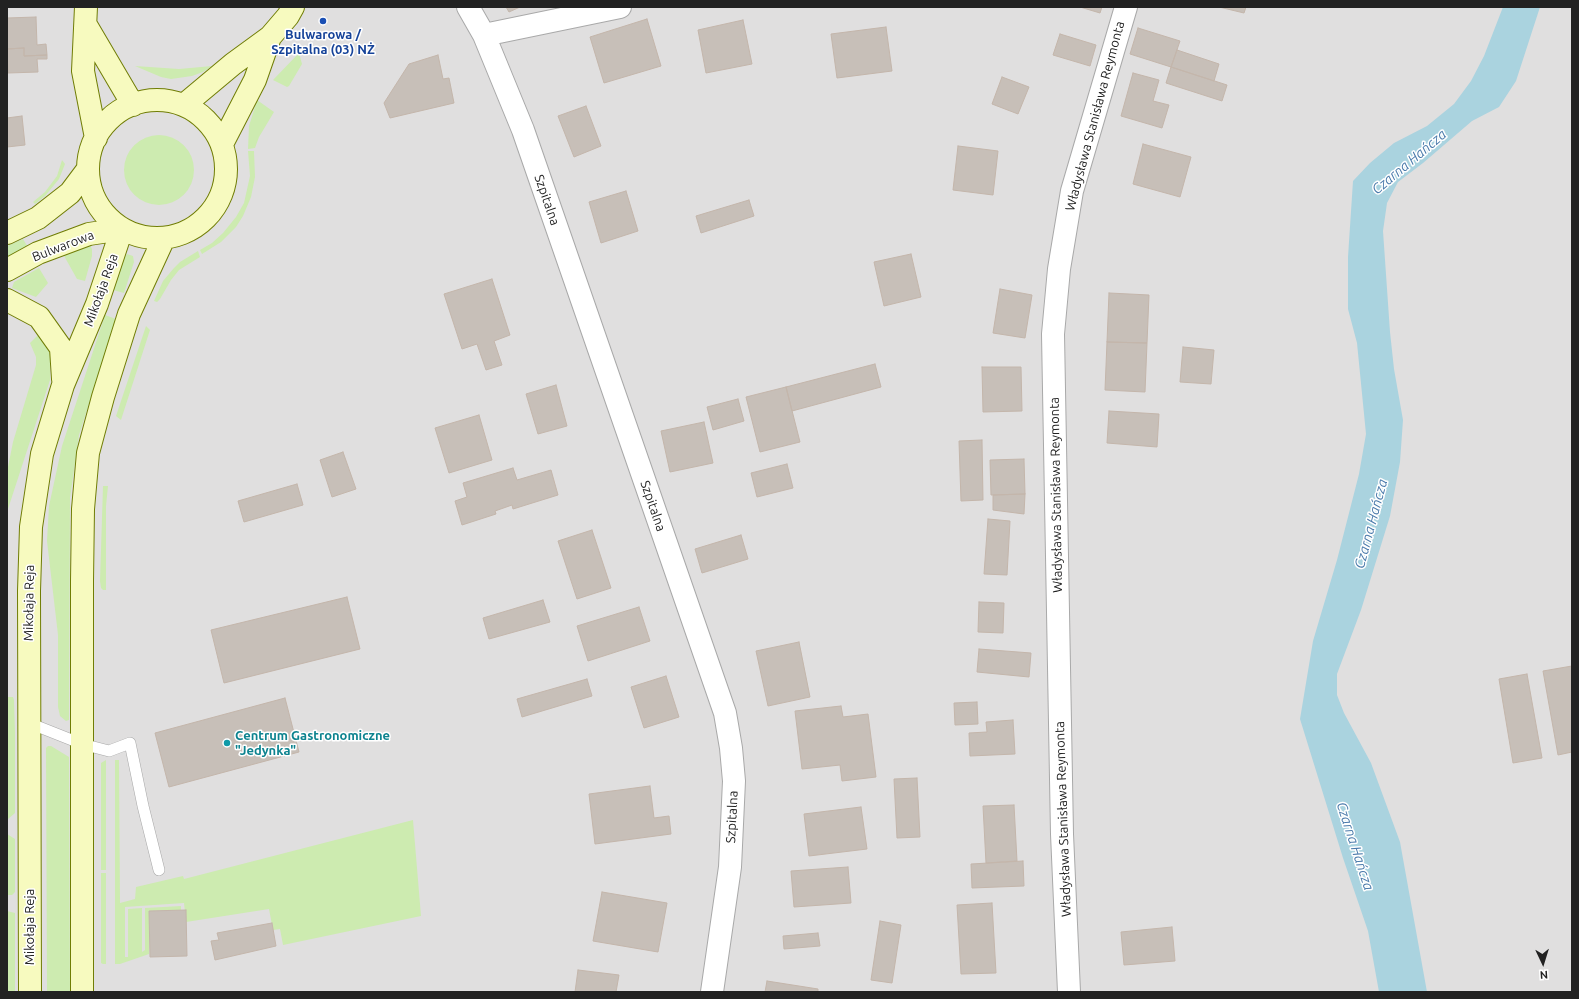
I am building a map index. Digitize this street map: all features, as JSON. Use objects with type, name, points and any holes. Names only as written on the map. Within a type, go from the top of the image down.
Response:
[{"type":"street","points":[[184,105],[233,64],[270,37],[288,16],[293,7]]},
{"type":"street","name":"Szpitalna","points":[[468,7],[484,35],[523,130],[725,713],[731,748],[734,780],[730,867],[712,992]]},
{"type":"street","points":[[484,35],[620,7]]},
{"type":"street","name":"Władysława Stanisława Reymonta","points":[[1069,992],[1061,826],[1053,334],[1059,269],[1072,191],[1126,7]]},
{"type":"street","points":[[86,16],[133,105]]},
{"type":"street","points":[[86,16],[83,71],[96,138]]},
{"type":"street","points":[[222,144],[255,80],[270,37]]},
{"type":"street","points":[[150,100],[167,101],[184,105],[200,115],[213,128],[222,144],[226,165],[225,186],[216,205],[203,222],[184,233],[164,238],[142,237],[115,224],[100,208],[91,190],[88,169],[90,153],[96,138],[105,124],[118,113],[133,105],[150,100]]},
{"type":"street","points":[[7,233],[38,218],[70,193],[88,169]]},
{"type":"street","name":"Bulwarowa","points":[[7,270],[38,253],[89,234],[122,228]]},
{"type":"street","name":"Mikołaja Reja","points":[[30,992],[29,723],[31,527],[42,454],[63,385],[98,304],[122,228]]},
{"type":"street","points":[[82,992],[82,581],[83,508],[88,454],[103,397],[129,314],[164,238]]},
{"type":"street","points":[[7,300],[39,317],[61,348],[63,385]]},
{"type":"lane","points":[[29,723],[82,744],[109,751],[130,743],[143,806],[159,870]]},
{"type":"shaded area","points":[[7,7],[1572,7],[1572,992],[7,992]]},
{"type":"green space","points":[[299,53],[302,64],[289,86],[287,87],[273,80]]},
{"type":"green space","points":[[135,66],[179,69],[212,66],[203,72],[192,76],[171,79],[161,77]]},
{"type":"green space","points":[[257,100],[274,112],[259,137],[255,148],[248,149],[249,126]]},
{"type":"green space","points":[[159,135],[172,138],[184,145],[191,157],[194,170],[191,183],[184,195],[172,202],[159,205],[146,202],[134,195],[127,183],[124,170],[127,157],[134,145],[146,138]]},
{"type":"green space","points":[[248,151],[254,151],[255,177],[251,197],[243,216],[236,227],[221,242],[202,254],[200,250],[212,243],[223,233],[236,217],[244,203],[250,176]]},
{"type":"green space","points":[[62,160],[65,164],[59,179],[45,196],[35,204],[33,202],[45,192],[57,176]]},
{"type":"green space","points":[[23,239],[29,249],[7,259],[7,246]]},
{"type":"green space","points":[[90,245],[92,249],[92,256],[85,281],[77,279],[63,254]]},
{"type":"green space","points":[[198,251],[200,257],[179,270],[171,280],[160,299],[157,302],[154,301],[163,281],[174,268],[180,262]]},
{"type":"green space","points":[[127,254],[133,256],[134,262],[124,293],[113,290],[123,260]]},
{"type":"green space","points":[[39,268],[48,283],[36,297],[12,288],[14,282]]},
{"type":"green space","points":[[105,315],[116,319],[79,435],[70,498],[69,720],[66,721],[60,716],[58,707],[58,635],[47,541],[49,506],[62,446]]},
{"type":"green space","points":[[146,326],[150,330],[121,420],[116,416]]},
{"type":"green space","points":[[40,333],[50,352],[50,380],[7,512],[7,472],[13,442],[36,365],[36,357],[30,343]]},
{"type":"green space","points":[[103,486],[108,486],[106,506],[106,590],[101,588],[100,581]]},
{"type":"green space","points":[[7,697],[13,697],[14,700],[15,733],[15,813],[8,819]]},
{"type":"green space","points":[[51,746],[69,757],[70,992],[47,992],[46,748]]},
{"type":"green space","points":[[106,760],[106,870],[101,870],[101,763]]},
{"type":"green space","points":[[115,760],[119,760],[120,903],[135,899],[136,887],[183,876],[184,879],[413,820],[421,916],[283,945],[280,929],[273,930],[269,909],[186,922],[184,903],[125,907],[125,957],[128,957],[128,909],[142,908],[142,952],[145,950],[145,908],[181,906],[181,910],[149,911],[149,954],[120,964],[115,964]]},
{"type":"green space","points":[[7,834],[15,839],[15,892],[12,895],[7,895]]},
{"type":"green space","points":[[101,873],[106,873],[106,964],[101,963]]},
{"type":"green space","points":[[7,911],[15,913],[15,992],[7,992]]},
{"type":"water","name":"Czarna Hańcza","points":[[1503,7],[1540,7],[1516,81],[1499,107],[1472,121],[1423,163],[1398,182],[1387,203],[1383,231],[1390,332],[1394,369],[1403,420],[1400,462],[1390,516],[1361,610],[1337,674],[1337,695],[1344,713],[1371,763],[1400,842],[1427,992],[1379,992],[1368,931],[1343,858],[1300,719],[1313,641],[1337,560],[1359,474],[1366,434],[1357,343],[1348,309],[1348,257],[1353,181],[1370,163],[1394,143],[1427,126],[1454,104],[1471,81],[1484,56]]},
{"type":"building","points":[[506,7],[520,7],[509,12]]},
{"type":"building","points":[[1080,7],[1102,7],[1100,13]]},
{"type":"building","points":[[1219,7],[1246,7],[1244,13]]},
{"type":"building","points":[[36,17],[37,45],[46,44],[47,55],[24,56],[24,48],[7,49],[7,18]]},
{"type":"building","points":[[647,19],[661,66],[604,83],[590,37]]},
{"type":"building","points":[[743,20],[752,64],[706,73],[698,30]]},
{"type":"building","points":[[886,27],[892,71],[837,78],[831,34]]},
{"type":"building","points":[[1138,28],[1180,41],[1171,67],[1130,54]]},
{"type":"building","points":[[1060,34],[1096,45],[1090,66],[1053,55]]},
{"type":"building","points":[[24,48],[24,56],[47,55],[47,59],[37,59],[38,72],[8,73],[7,49]]},
{"type":"building","points":[[1177,50],[1219,64],[1214,81],[1171,67]]},
{"type":"building","points":[[438,55],[443,79],[449,78],[454,103],[390,118],[384,103],[409,64]]},
{"type":"building","points":[[1171,67],[1227,85],[1222,101],[1166,83]]},
{"type":"building","points":[[1133,73],[1159,80],[1153,101],[1169,105],[1162,128],[1121,116]]},
{"type":"building","points":[[1002,77],[1029,87],[1018,114],[992,104]]},
{"type":"building","points":[[586,106],[601,146],[574,157],[558,116]]},
{"type":"building","points":[[22,116],[25,145],[7,147],[7,118]]},
{"type":"building","points":[[1143,144],[1191,157],[1180,197],[1133,184]]},
{"type":"building","points":[[958,146],[998,151],[993,195],[953,190]]},
{"type":"building","points":[[626,191],[638,231],[601,243],[589,202]]},
{"type":"building","points":[[749,200],[754,216],[701,233],[696,216]]},
{"type":"building","points":[[911,254],[921,297],[884,306],[874,262]]},
{"type":"building","points":[[492,279],[510,335],[494,341],[502,365],[486,370],[477,344],[462,349],[444,294]]},
{"type":"building","points":[[1000,289],[1032,295],[1025,338],[993,333]]},
{"type":"building","points":[[1109,293],[1149,295],[1147,343],[1107,342]]},
{"type":"building","points":[[1107,342],[1147,343],[1145,392],[1105,390]]},
{"type":"building","points":[[1183,347],[1214,350],[1211,384],[1180,382]]},
{"type":"building","points":[[875,364],[881,387],[792,411],[786,387]]},
{"type":"building","points":[[982,367],[1021,367],[1022,411],[983,412]]},
{"type":"building","points":[[556,385],[567,426],[538,434],[526,394]]},
{"type":"building","points":[[786,387],[800,442],[760,452],[746,397]]},
{"type":"building","points":[[738,399],[744,421],[713,430],[707,407]]},
{"type":"building","points":[[1109,411],[1159,414],[1157,447],[1107,443]]},
{"type":"building","points":[[479,415],[492,460],[449,473],[435,428]]},
{"type":"building","points":[[704,422],[713,463],[670,472],[661,431]]},
{"type":"building","points":[[982,440],[983,500],[961,501],[959,441]]},
{"type":"building","points":[[343,452],[356,489],[332,497],[320,460]]},
{"type":"building","points":[[1024,459],[1025,494],[991,495],[990,460]]},
{"type":"building","points":[[787,464],[793,488],[757,497],[751,473]]},
{"type":"building","points":[[513,468],[517,480],[551,470],[558,495],[513,509],[512,505],[495,511],[496,514],[462,525],[455,501],[467,497],[463,483]]},
{"type":"building","points":[[297,484],[303,505],[244,522],[238,501]]},
{"type":"building","points":[[1025,494],[1024,514],[993,510],[993,495]]},
{"type":"building","points":[[988,519],[1010,521],[1007,575],[984,574]]},
{"type":"building","points":[[592,530],[611,588],[577,599],[558,541]]},
{"type":"building","points":[[741,535],[748,559],[702,573],[695,549]]},
{"type":"building","points":[[347,597],[360,649],[224,683],[211,630]]},
{"type":"building","points":[[543,600],[550,622],[489,639],[483,618]]},
{"type":"building","points":[[979,602],[1004,603],[1003,633],[978,632]]},
{"type":"building","points":[[639,607],[650,641],[588,661],[577,626]]},
{"type":"building","points":[[799,642],[810,697],[768,706],[756,651]]},
{"type":"building","points":[[979,649],[1031,653],[1029,677],[977,672]]},
{"type":"building","points":[[1572,666],[1572,752],[1558,755],[1543,671]]},
{"type":"building","points":[[1527,674],[1542,758],[1513,763],[1499,679]]},
{"type":"building","points":[[666,676],[679,717],[644,728],[631,687]]},
{"type":"building","points":[[587,679],[592,696],[522,717],[517,699]]},
{"type":"building","name":"Centrum Gastronomiczne \"Jedynka\"","points":[[285,698],[299,752],[169,787],[155,733]]},
{"type":"building","points":[[977,702],[978,724],[955,725],[954,703]]},
{"type":"building","points":[[841,706],[843,717],[868,714],[876,777],[842,781],[840,765],[802,769],[795,711]]},
{"type":"building","points":[[1013,720],[1015,754],[970,756],[969,733],[987,732],[986,722]]},
{"type":"building","points":[[917,778],[920,837],[897,838],[894,779]]},
{"type":"building","points":[[650,786],[654,818],[669,816],[671,834],[595,844],[589,794]]},
{"type":"building","points":[[1014,805],[1017,861],[986,863],[983,806]]},
{"type":"building","points":[[861,807],[867,849],[809,856],[804,814]]},
{"type":"building","points":[[1023,861],[1024,886],[972,888],[971,864]]},
{"type":"building","points":[[848,867],[851,903],[794,907],[791,871]]},
{"type":"building","points":[[602,892],[667,903],[658,952],[593,941]]},
{"type":"building","points":[[992,903],[996,973],[961,974],[957,905]]},
{"type":"building","points":[[186,910],[187,956],[150,957],[149,911]]},
{"type":"building","points":[[880,921],[901,925],[892,983],[871,980]]},
{"type":"building","points":[[272,923],[276,946],[215,960],[211,941],[219,940],[217,933]]},
{"type":"building","points":[[1172,927],[1175,961],[1124,965],[1121,932]]},
{"type":"building","points":[[818,933],[820,946],[784,949],[783,936]]},
{"type":"building","points":[[578,970],[619,975],[616,992],[575,992]]},
{"type":"building","points":[[767,981],[818,989],[818,992],[765,992]]},
{"type":"place","name":"Bulwarowa / Szpitalna (03) NŻ","points":[[323,21]]},
{"type":"place","name":"Centrum Gastronomiczne \"Jedynka\"","points":[[227,743]]}]
